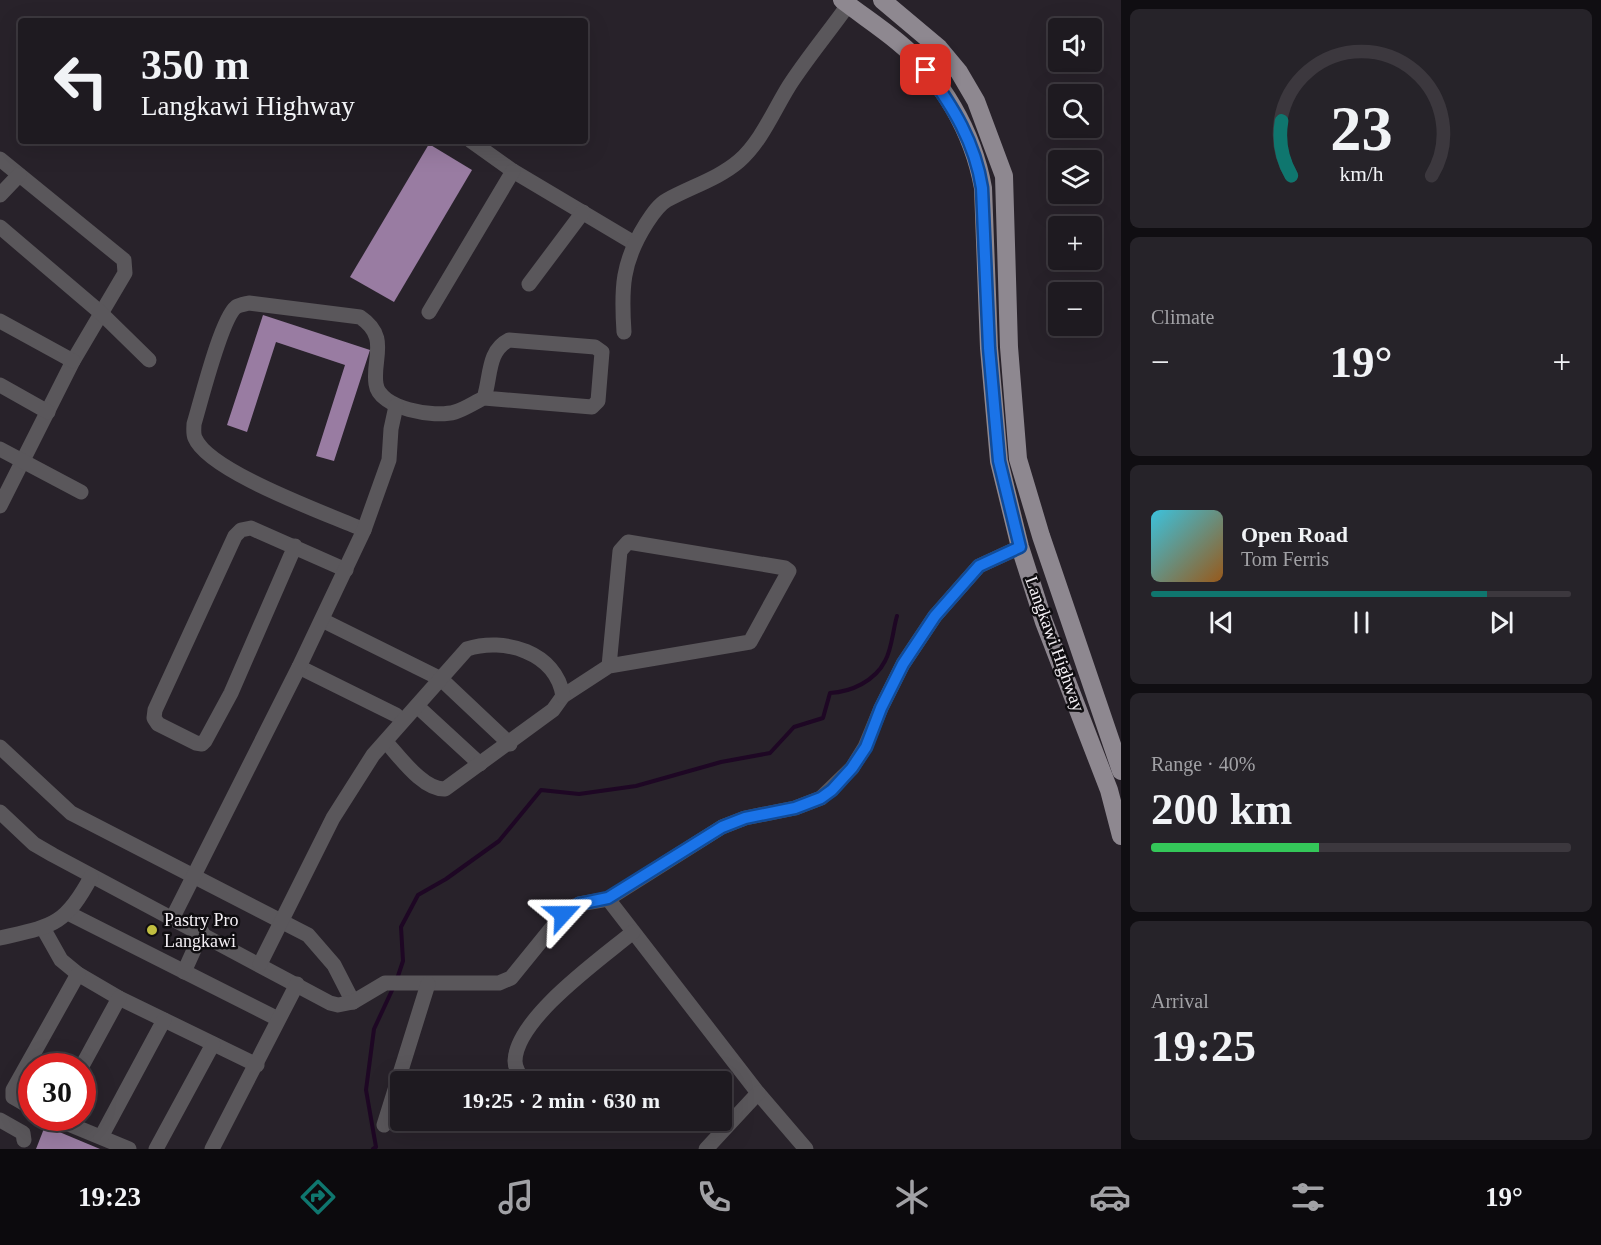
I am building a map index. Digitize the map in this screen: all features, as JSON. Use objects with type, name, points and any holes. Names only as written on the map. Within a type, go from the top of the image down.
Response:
[{"type":"main road","name":"Langkawi Highway","points":[[882,0],[939,48],[959,72],[976,101],[1004,176],[1009,346],[1018,459],[1044,546],[1121,771]]},
{"type":"main road","name":"Langkawi Highway","points":[[845,2],[900,43],[926,70],[953,107],[979,165],[989,348],[999,461],[1020,547],[1044,622],[1109,790],[1121,836]]},
{"type":"main road","points":[[989,348],[1009,346]]},
{"type":"street","points":[[624,332],[621,288],[634,243],[653,212],[664,201],[739,161],[759,136],[790,84],[845,2]]},
{"type":"street","points":[[475,144],[513,171],[634,243]]},
{"type":"street","points":[[0,159],[124,260],[125,273],[73,361],[0,506]]},
{"type":"street","points":[[429,312],[513,171]]},
{"type":"street","points":[[0,195],[19,175]]},
{"type":"street","points":[[529,284],[583,212]]},
{"type":"street","points":[[0,227],[101,313],[149,360]]},
{"type":"street","points":[[364,530],[236,474],[213,458],[194,438],[194,424],[229,317],[236,306],[249,303],[360,317],[371,324],[378,351],[376,383],[381,397],[396,406],[442,414],[456,412],[484,398],[592,407],[598,401],[602,352],[595,347],[509,340],[498,345],[494,354],[484,398]]},
{"type":"street","points":[[0,321],[73,361]]},
{"type":"street","points":[[0,386],[48,412]]},
{"type":"street","points":[[173,917],[322,620],[364,530],[380,491],[389,460],[391,429],[396,406]]},
{"type":"street","points":[[0,449],[81,492]]},
{"type":"street","points":[[295,546],[231,693],[205,741],[202,744],[196,743],[158,724],[154,718],[155,710],[235,536],[241,530],[251,528],[295,546],[346,570]]},
{"type":"street","points":[[386,742],[425,781],[437,789],[450,786],[510,744],[553,710],[563,696],[609,666],[750,642],[789,571],[786,568],[628,542],[620,551],[609,666]]},
{"type":"street","points":[[0,812],[34,844],[91,877],[202,932],[330,1003],[338,1005],[353,1002],[385,983],[499,983],[511,978],[563,914],[579,904],[608,898],[722,827],[745,818],[795,808],[821,798],[832,790],[852,768],[866,747],[881,708],[903,664],[935,616],[979,566],[1020,547]]},
{"type":"street","points":[[322,620],[441,679],[510,744]]},
{"type":"street","points":[[260,964],[333,818],[373,755],[467,649],[483,644],[507,645],[533,654],[561,683],[563,696]]},
{"type":"street","points":[[298,668],[396,715]]},
{"type":"street","points":[[417,706],[480,764]]},
{"type":"street","points":[[0,747],[64,808],[282,920],[318,944],[334,964],[353,1002]]},
{"type":"street","points":[[0,938],[43,928],[68,913],[91,877]]},
{"type":"street","points":[[608,898],[758,1093],[806,1149]]},
{"type":"street","points":[[68,913],[278,1018]]},
{"type":"street","points":[[43,928],[61,960],[78,974],[119,998],[257,1065]]},
{"type":"street","points":[[184,972],[202,932]]},
{"type":"street","points":[[519,1071],[515,1063],[516,1053],[538,1015],[553,997],[633,933]]},
{"type":"street","points":[[18,1102],[6,1090],[78,974]]},
{"type":"street","points":[[212,1149],[297,984]]},
{"type":"street","points":[[384,1125],[429,984]]},
{"type":"street","points":[[89,1053],[119,998]]},
{"type":"street","points":[[101,1137],[164,1020]]},
{"type":"street","points":[[156,1149],[213,1044]]},
{"type":"street","points":[[706,1149],[758,1093]]},
{"type":"street","points":[[0,1120],[20,1129],[24,1140]]},
{"type":"street","points":[[86,1131],[129,1149]]},
{"type":"building","points":[[429,144],[472,170],[394,302],[350,277]]},
{"type":"building","points":[[263,315],[370,350],[334,461],[316,456],[345,365],[276,342],[247,432],[227,425]]},
{"type":"building","points":[[43,1131],[57,1131],[100,1149],[36,1149]]},
{"type":"waterway","points":[[397,979],[403,961],[401,927],[418,895],[446,879],[499,841],[541,790],[579,794],[636,786],[721,762],[770,753],[794,727],[823,718],[830,693],[854,688],[869,680],[881,668],[891,645],[897,616]]},
{"type":"waterway","points":[[373,1149],[376,1147],[366,1090],[374,1029],[394,986]]},
{"type":"place","name":"Pastry Pro Langkawi","points":[[152,930]]},
{"type":"route","points":[[563,914],[579,904],[608,898],[722,827],[745,818],[795,808],[821,798],[832,790],[852,768],[866,747],[881,708],[903,664],[935,616],[979,566],[1020,547],[999,461],[989,348],[979,165],[953,107],[926,70]]}]
